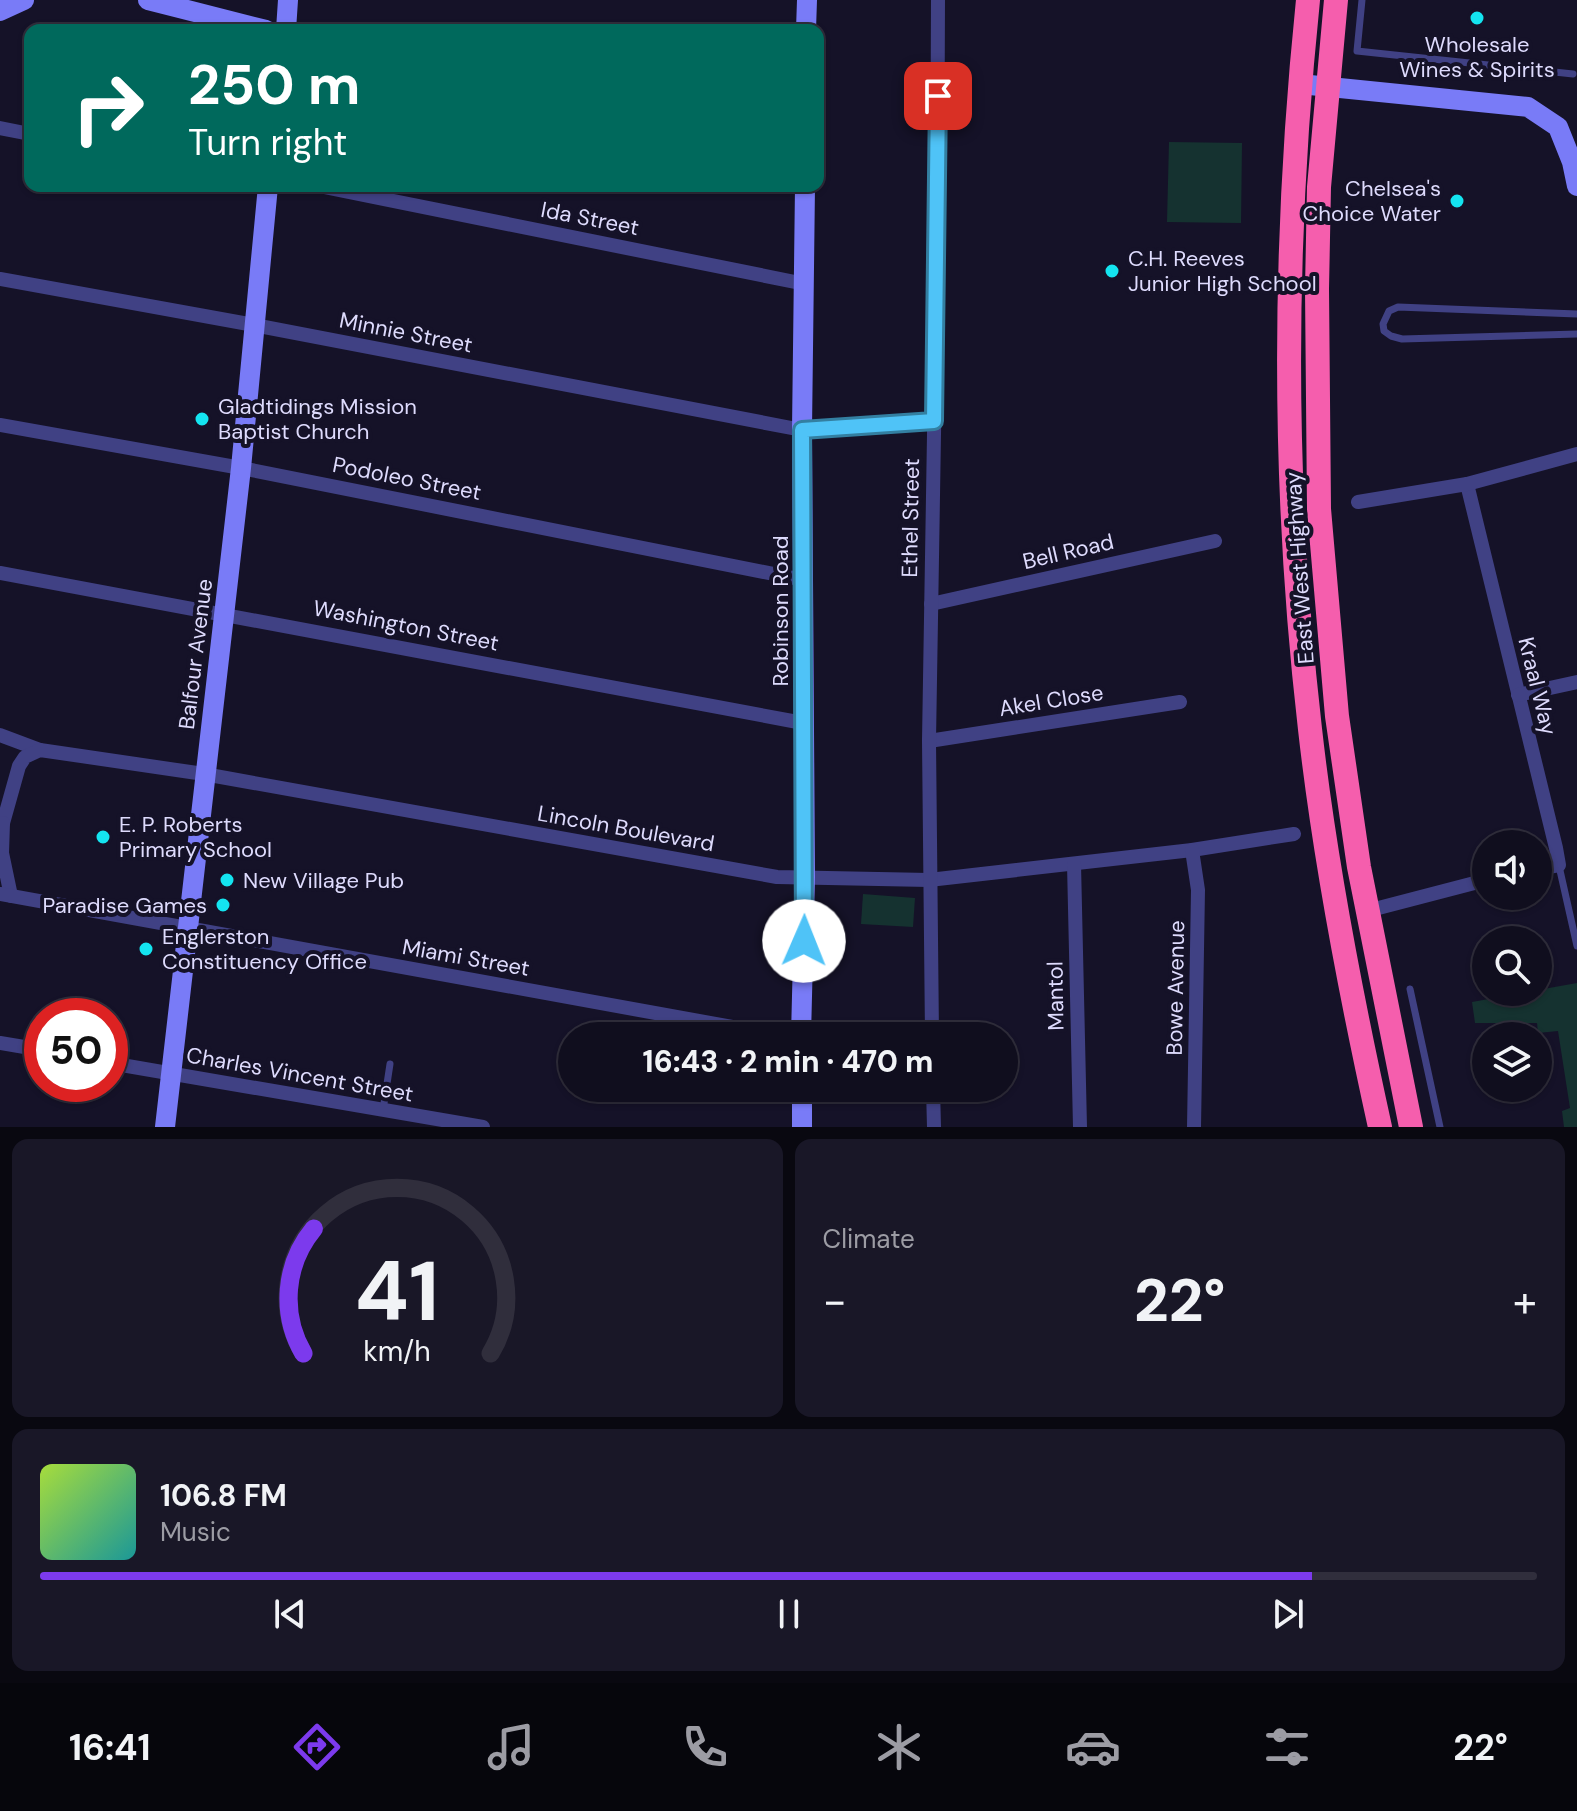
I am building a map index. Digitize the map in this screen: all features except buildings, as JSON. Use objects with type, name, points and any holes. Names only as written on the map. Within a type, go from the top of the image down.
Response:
[{"type":"highway","name":"East West Highway","points":[[1308,0],[1292,195],[1290,300],[1290,421],[1300,623],[1310,730],[1324,828],[1351,994],[1380,1127]]},
{"type":"highway","name":"East West Highway","points":[[1336,0],[1319,187],[1319,509],[1337,716],[1367,911],[1411,1127]]},
{"type":"street","points":[[0,11],[24,0]]},
{"type":"street","points":[[148,0],[242,24]]},
{"type":"street","points":[[286,24],[288,0]]},
{"type":"street","points":[[806,24],[807,0]]},
{"type":"street","name":"Ethel Street","points":[[932,1022],[929,741],[938,0]]},
{"type":"street","points":[[1300,84],[1528,107],[1558,127],[1572,162],[1577,186]]},
{"type":"street","points":[[0,128],[24,133]]},
{"type":"street","name":"Balfour Avenue","points":[[165,1127],[241,468],[267,192]]},
{"type":"street","name":"Ida Street","points":[[349,192],[805,284]]},
{"type":"street","name":"Robinson Road","points":[[801,1022],[805,877],[802,430],[805,192]]},
{"type":"street","name":"Minnie Street","points":[[0,279],[802,430],[934,421]]},
{"type":"street","name":"Podoleo Street","points":[[0,425],[241,468],[804,580]]},
{"type":"street","points":[[1358,502],[1467,484],[1577,454]]},
{"type":"street","name":"Kraal Way","points":[[1467,484],[1559,865]]},
{"type":"street","name":"Bell Road","points":[[931,604],[1215,541]]},
{"type":"street","name":"Washington Street","points":[[0,573],[803,723]]},
{"type":"street","points":[[1518,695],[1577,682]]},
{"type":"street","name":"Akel Close","points":[[929,741],[1180,702]]},
{"type":"street","name":"Lincoln Boulevard","points":[[0,735],[40,750],[204,774],[777,877],[929,880],[1192,850],[1294,834]]},
{"type":"street","points":[[5,895],[2,822],[19,766],[25,757],[40,750]]},
{"type":"street","name":"Bowe Avenue","points":[[1192,850],[1198,890],[1194,1127]]},
{"type":"street","name":"Mantol","points":[[1074,864],[1080,1127]]},
{"type":"street","points":[[1552,866],[1559,865]]},
{"type":"street","points":[[1367,911],[1472,884]]},
{"type":"street","name":"Miami Street","points":[[5,895],[704,1022]]},
{"type":"street","points":[[0,1043],[24,1047]]},
{"type":"street","name":"Charles Vincent Street","points":[[128,1066],[483,1127]]},
{"type":"street","points":[[802,1102],[802,1127]]},
{"type":"street","points":[[933,1102],[934,1127]]},
{"type":"lane","points":[[1362,0],[1357,51],[1573,74]]},
{"type":"lane","points":[[1577,314],[1398,307],[1389,311],[1383,324],[1384,331],[1402,339],[1577,334]]},
{"type":"lane","name":"Kraal Way","points":[[1559,865],[1577,946]]},
{"type":"lane","points":[[1410,989],[1440,1127]]},
{"type":"lane","points":[[383,1110],[390,1064]]},
{"type":"green space","points":[[1169,142],[1242,143],[1241,223],[1167,222]]},
{"type":"green space","points":[[863,894],[915,898],[913,927],[861,924]]},
{"type":"green space","points":[[1577,983],[1577,1127],[1564,1127],[1562,1111],[1570,1108],[1558,1031],[1552,1032],[1552,1022],[1475,1022],[1473,1006],[1552,1006],[1552,988]]},
{"type":"place","name":"Wholesale Wines & Spirits","points":[[1477,18]]},
{"type":"place","name":"Chelsea's Choice Water","points":[[1457,201]]},
{"type":"place","name":"C.H. Reeves Junior High School","points":[[1112,271]]},
{"type":"place","name":"Gladtidings Mission Baptist Church","points":[[202,419]]},
{"type":"place","name":"E. P. Roberts Primary School","points":[[103,837]]},
{"type":"place","name":"New Village Pub","points":[[227,880]]},
{"type":"place","name":"Paradise Games","points":[[223,905]]},
{"type":"place","name":"Englerston Constituency Office","points":[[146,949]]},
{"type":"route","points":[[804,941],[802,430],[934,421],[938,96]]}]
